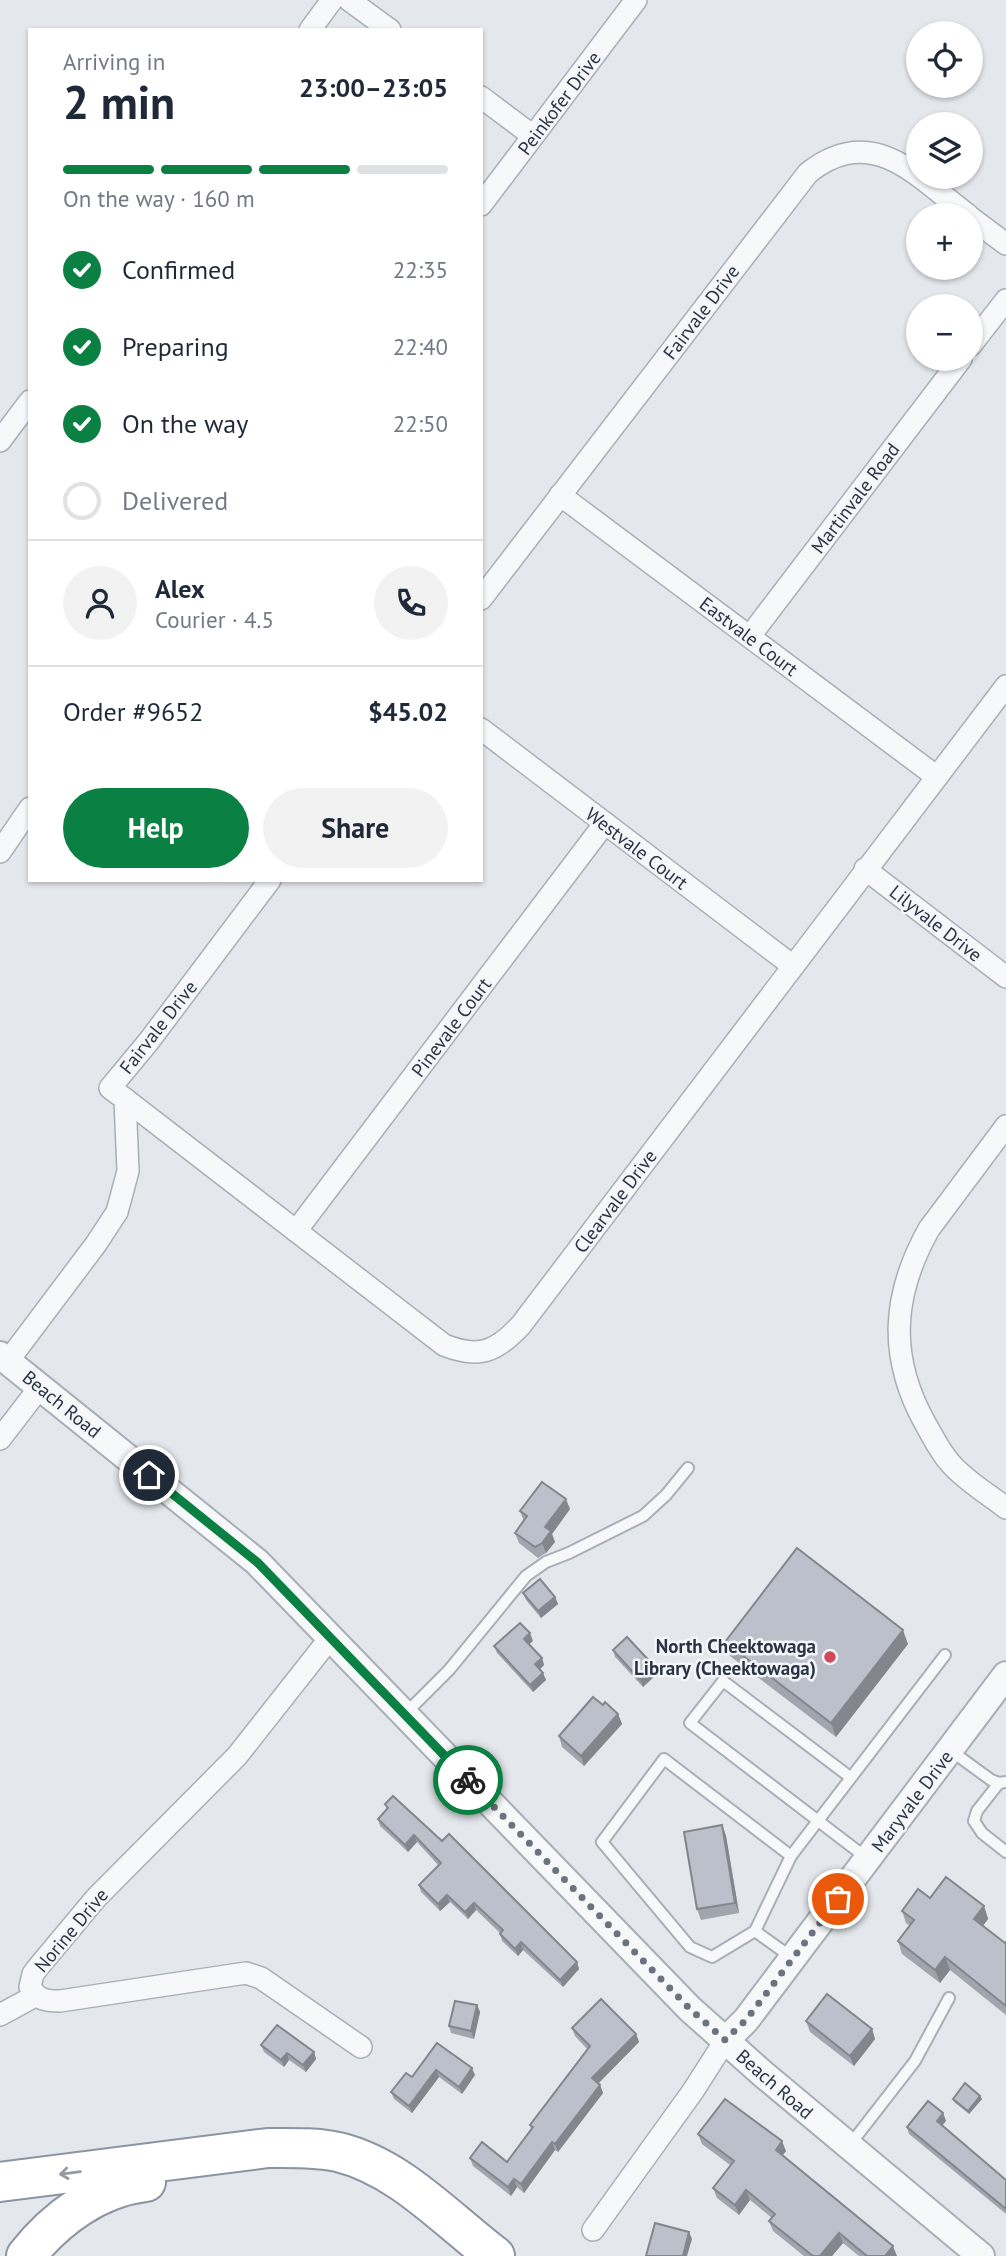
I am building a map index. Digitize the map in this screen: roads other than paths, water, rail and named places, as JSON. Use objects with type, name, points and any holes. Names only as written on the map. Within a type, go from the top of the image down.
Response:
[{"type":"highway","points":[[0,2182],[268,2148],[338,2152],[369,2163],[399,2179],[495,2256]]},
{"type":"highway","points":[[26,2256],[54,2225],[74,2209],[96,2197],[132,2184],[287,2166],[323,2167],[348,2173],[389,2192],[412,2210],[450,2256]]},
{"type":"street","points":[[311,28],[332,0]]},
{"type":"street","points":[[349,0],[387,28]]},
{"type":"street","name":"Peinkofer Drive","points":[[483,202],[636,0]]},
{"type":"street","points":[[483,98],[533,136]]},
{"type":"street","name":"Fairvale Drive","points":[[485,586],[560,495],[800,182],[824,160],[861,151],[878,153],[895,160],[951,203]]},
{"type":"street","name":"Fairvale Drive","points":[[983,227],[1006,244]]},
{"type":"street","points":[[983,330],[1006,300]]},
{"type":"street","name":"Martinvale Road","points":[[750,636],[952,371]]},
{"type":"street","points":[[0,441],[28,404]]},
{"type":"street","name":"Eastvale Court","points":[[560,495],[937,777]]},
{"type":"street","name":"Clearvale Drive","points":[[125,1099],[444,1345],[469,1352],[500,1346],[521,1325],[1006,686]]},
{"type":"street","name":"Westvale Court","points":[[483,731],[793,966]]},
{"type":"street","points":[[0,852],[28,811]]},
{"type":"street","name":"Pinevale Court","points":[[296,1231],[606,823]]},
{"type":"street","name":"Lilyvale Drive","points":[[866,869],[1006,977]]},
{"type":"street","name":"Fairvale Drive","points":[[4,1358],[96,1244],[117,1212],[128,1171],[125,1099],[110,1088],[149,1041],[268,882]]},
{"type":"street","points":[[1006,1126],[919,1246],[901,1303],[898,1338],[900,1357],[911,1397],[934,1440],[953,1466],[1006,1508]]},
{"type":"street","name":"Beach Road","points":[[4,1358],[257,1562],[690,2009],[981,2256]]},
{"type":"street","points":[[0,1439],[40,1387]]},
{"type":"street","name":"Norine Drive","points":[[330,1638],[237,1756],[139,1852],[61,1940],[33,1974],[30,1987],[35,1996],[44,2001],[60,2001],[246,1973],[261,1978],[361,2047]]},
{"type":"street","name":"Maryvale Drive","points":[[593,2230],[693,2091],[725,2040],[746,2020],[1006,1675]]},
{"type":"street","points":[[0,2015],[35,1996]]},
{"type":"lane","points":[[405,1714],[449,1670],[526,1576],[546,1562],[643,1516],[666,1495],[688,1468]]},
{"type":"lane","points":[[791,1856],[664,1759],[602,1842],[690,1947],[712,1957],[755,1931],[791,1856],[945,1655]]},
{"type":"lane","points":[[850,1777],[723,1681],[690,1723],[868,1859]]},
{"type":"lane","points":[[950,1750],[991,1780],[1002,1783],[977,1811],[974,1821],[982,1833],[1006,1852]]},
{"type":"lane","points":[[755,1931],[792,1959]]},
{"type":"lane","points":[[849,2146],[915,2061],[949,1998]]},
{"type":"place","name":"North Cheektowaga Library (Cheektowaga)","points":[[830,1657]]}]
